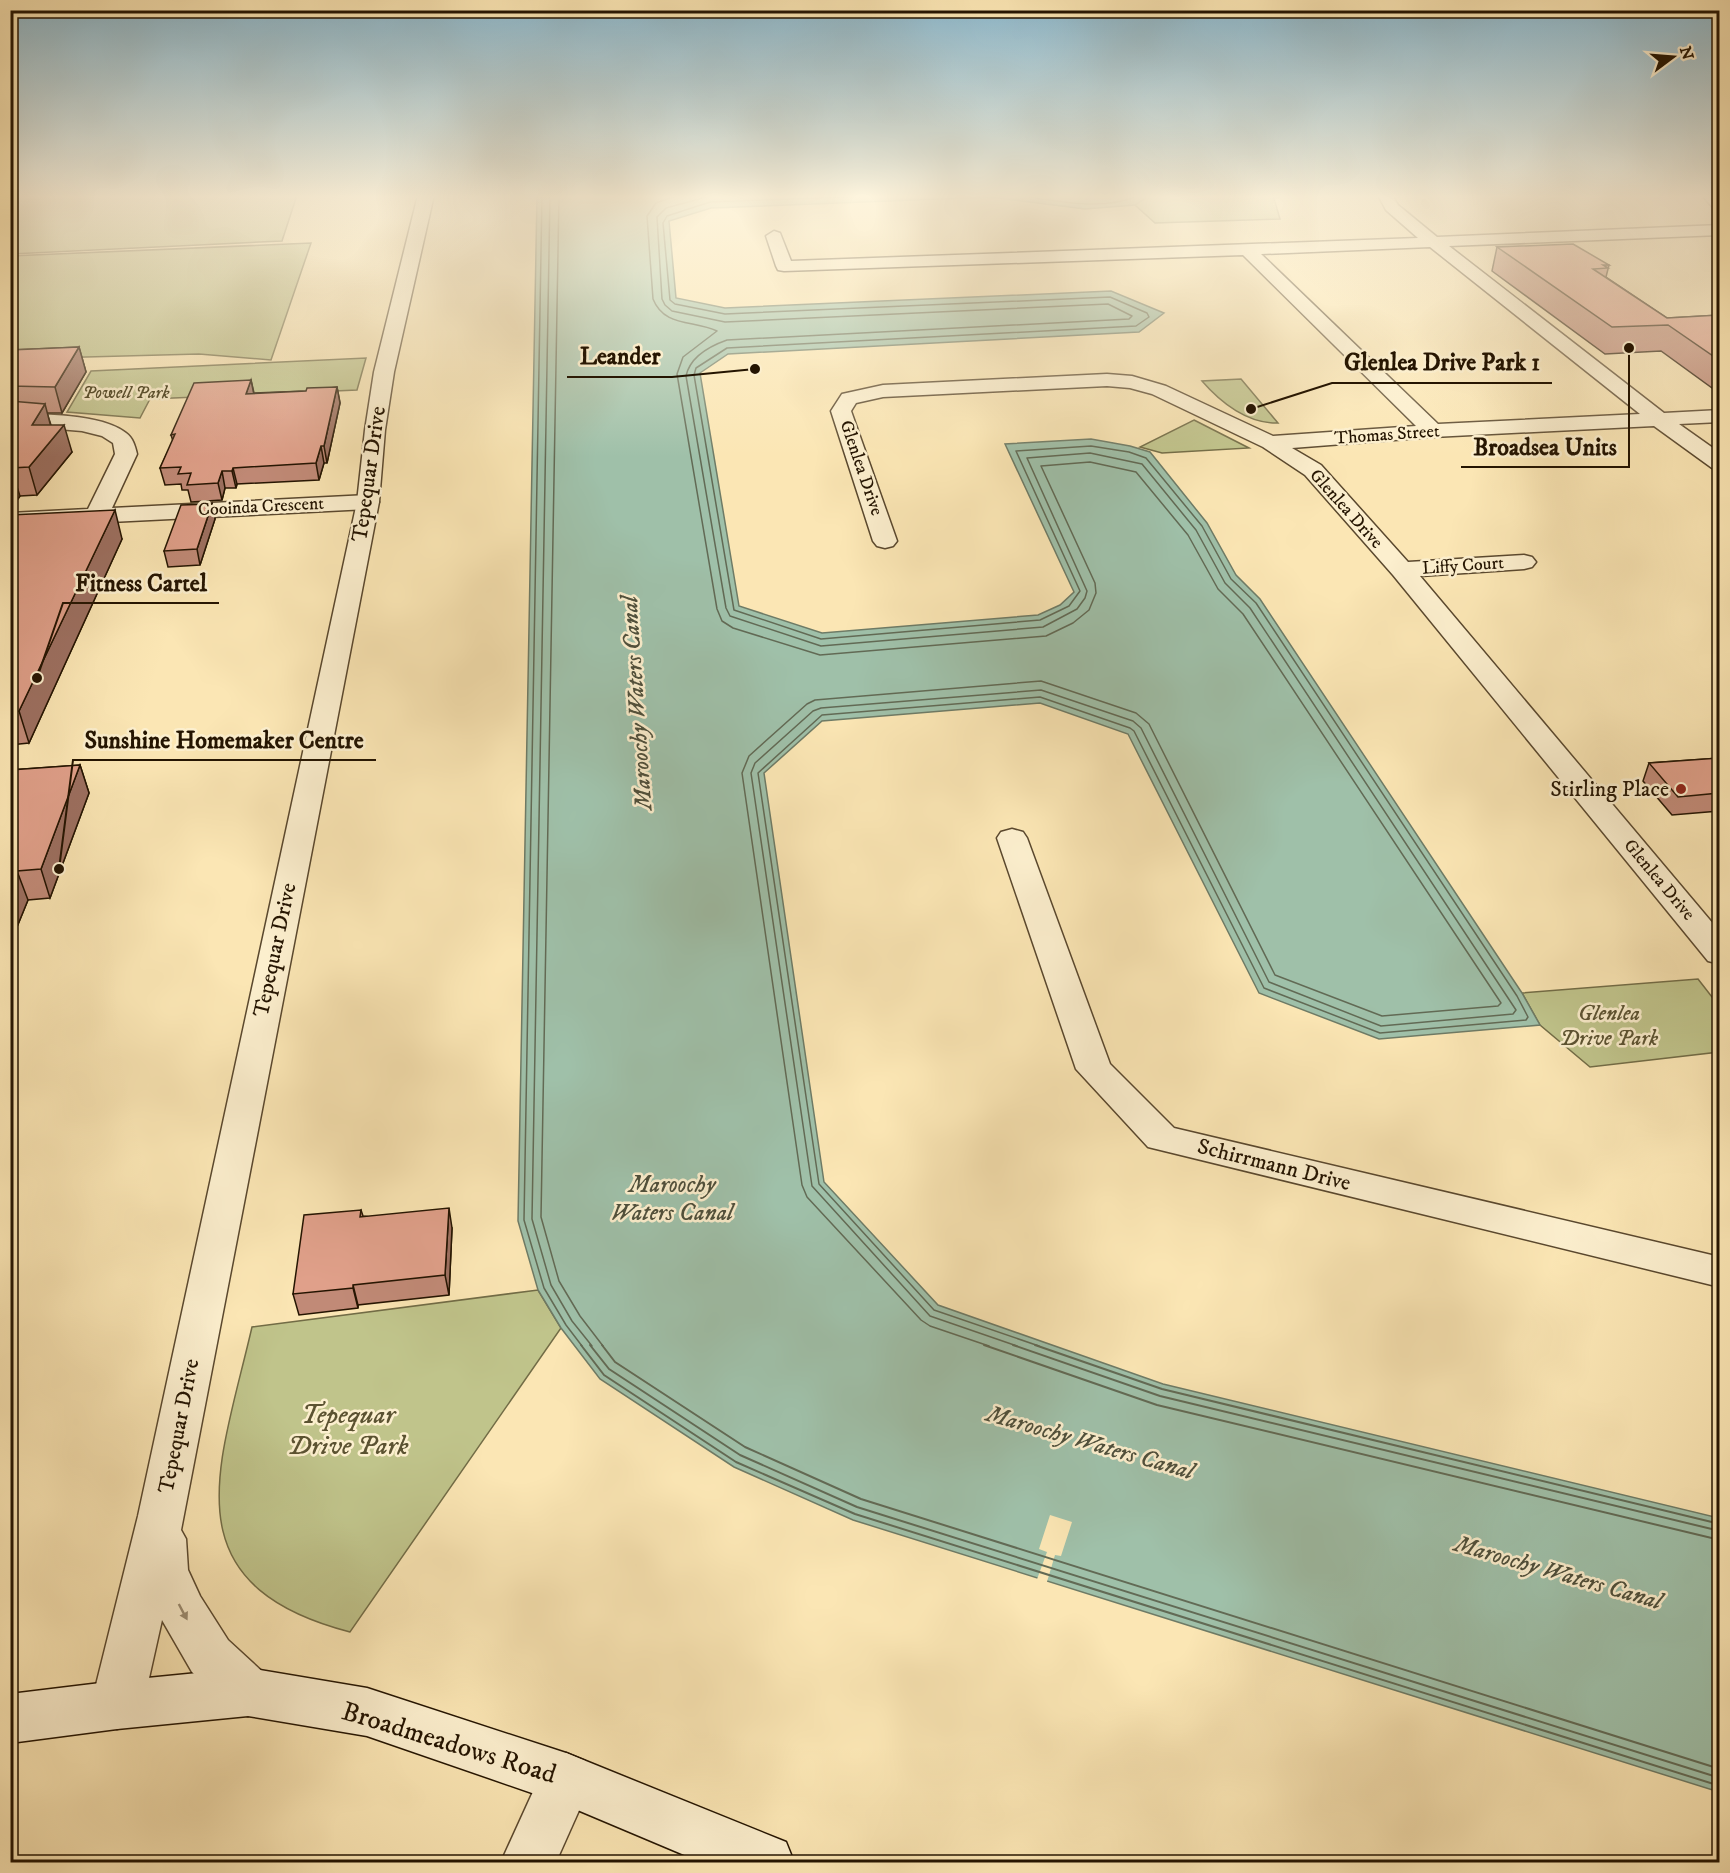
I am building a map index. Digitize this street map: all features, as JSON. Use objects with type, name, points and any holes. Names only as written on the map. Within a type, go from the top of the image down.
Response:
[{"type":"street","name":"Tepequar Drive","points":[[117,1705],[161,1516],[368,502],[375,430],[384,372],[407,282]]},
{"type":"street","points":[[1281,282],[1433,431]]},
{"type":"street","points":[[1485,282],[1660,420],[1719,463]]},
{"type":"street","name":"Glenlea Drive","points":[[885,541],[841,411],[849,398],[882,391],[1107,380],[1132,382],[1159,390],[1270,443],[1313,470],[1402,570],[1719,954]]},
{"type":"street","name":"Thomas Street","points":[[1270,443],[1433,431],[1719,416]]},
{"type":"street","points":[[10,419],[99,429],[118,437],[124,445],[126,454],[97,515]]},
{"type":"street","name":"Cooinda Crescent","points":[[10,520],[368,502]]},
{"type":"street","name":"Liffy Court","points":[[1402,570],[1524,562]]},
{"type":"street","name":"Schirrmann Drive","points":[[1012,838],[1094,1069],[1161,1138],[1719,1272]]},
{"type":"street","points":[[161,1516],[164,1570],[182,1611],[210,1656],[248,1692]]},
{"type":"street","name":"Broadmeadows Road","points":[[10,1719],[117,1705],[248,1692],[367,1712],[566,1779],[766,1863]]},
{"type":"street","points":[[528,1863],[566,1779]]},
{"type":"green space","points":[[10,282],[298,282],[271,360],[199,354],[11,359]]},
{"type":"green space","name":"Powell Park","points":[[366,358],[357,390],[150,399],[140,418],[67,412],[91,371]]},
{"type":"green space","points":[[1241,379],[1278,423],[1256,420],[1236,411],[1202,381]]},
{"type":"green space","points":[[1194,420],[1249,448],[1162,453],[1140,447]]},
{"type":"green space","name":"Glenlea Drive Park","points":[[1698,979],[1719,1006],[1719,1052],[1590,1067],[1540,1025],[1522,993]]},
{"type":"green space","name":"Tepequar Drive Park","points":[[538,1290],[561,1328],[350,1632],[292,1611],[253,1584],[230,1551],[220,1514],[220,1472],[228,1427],[252,1327]]},
{"type":"water","name":"Maroochy Waters Canal","points":[[535,282],[675,282],[676,298],[725,308],[1111,291],[1164,313],[1139,332],[728,354],[700,373],[739,606],[822,633],[1038,615],[1060,605],[1074,592],[1005,444],[1091,439],[1150,452],[1207,523],[1236,575],[1260,599],[1522,993],[1540,1025],[1379,1039],[1259,993],[1128,734],[1040,703],[822,721],[764,773],[824,1182],[938,1305],[1163,1384],[1719,1518],[1719,1792],[853,1520],[734,1467],[600,1379],[561,1328],[538,1290],[518,1221]]},
{"type":"pier","points":[[1050,1515],[1072,1522],[1061,1556],[1055,1555],[1046,1585],[1036,1582],[1047,1552],[1039,1549]]},
{"type":"building","points":[[1548,282],[1613,282],[1667,318],[1719,315],[1719,360],[1668,325],[1612,327]]},
{"type":"building","points":[[79,347],[55,387],[10,386],[10,350]]},
{"type":"building","points":[[251,380],[246,394],[337,387],[324,446],[321,446],[316,463],[233,468],[232,471],[222,471],[218,483],[187,485],[191,473],[178,474],[181,467],[160,468],[175,434],[171,435],[194,383]]},
{"type":"building","points":[[10,401],[45,404],[32,425],[64,425],[29,467],[10,469]]},
{"type":"building","points":[[212,504],[197,549],[164,551],[181,505]]},
{"type":"building","points":[[115,510],[19,711],[10,712],[10,515]]},
{"type":"building","points":[[1719,758],[1719,793],[1678,797],[1649,763]]},
{"type":"building","points":[[80,765],[41,869],[17,871],[10,888],[10,770]]},
{"type":"building","points":[[449,1208],[445,1275],[293,1294],[304,1215],[361,1210],[360,1217]]},
{"type":"place","name":"Broadsea Units","points":[[1629,348]]},
{"type":"place","name":"Leander","points":[[755,369]]},
{"type":"place","name":"Glenlea Drive Park 1","points":[[1251,409]]},
{"type":"place","name":"Fitness Cartel","points":[[37,678]]},
{"type":"place","name":"Stirling Place","points":[[1681,789]]},
{"type":"place","name":"Sunshine Homemaker Centre","points":[[59,869]]}]
